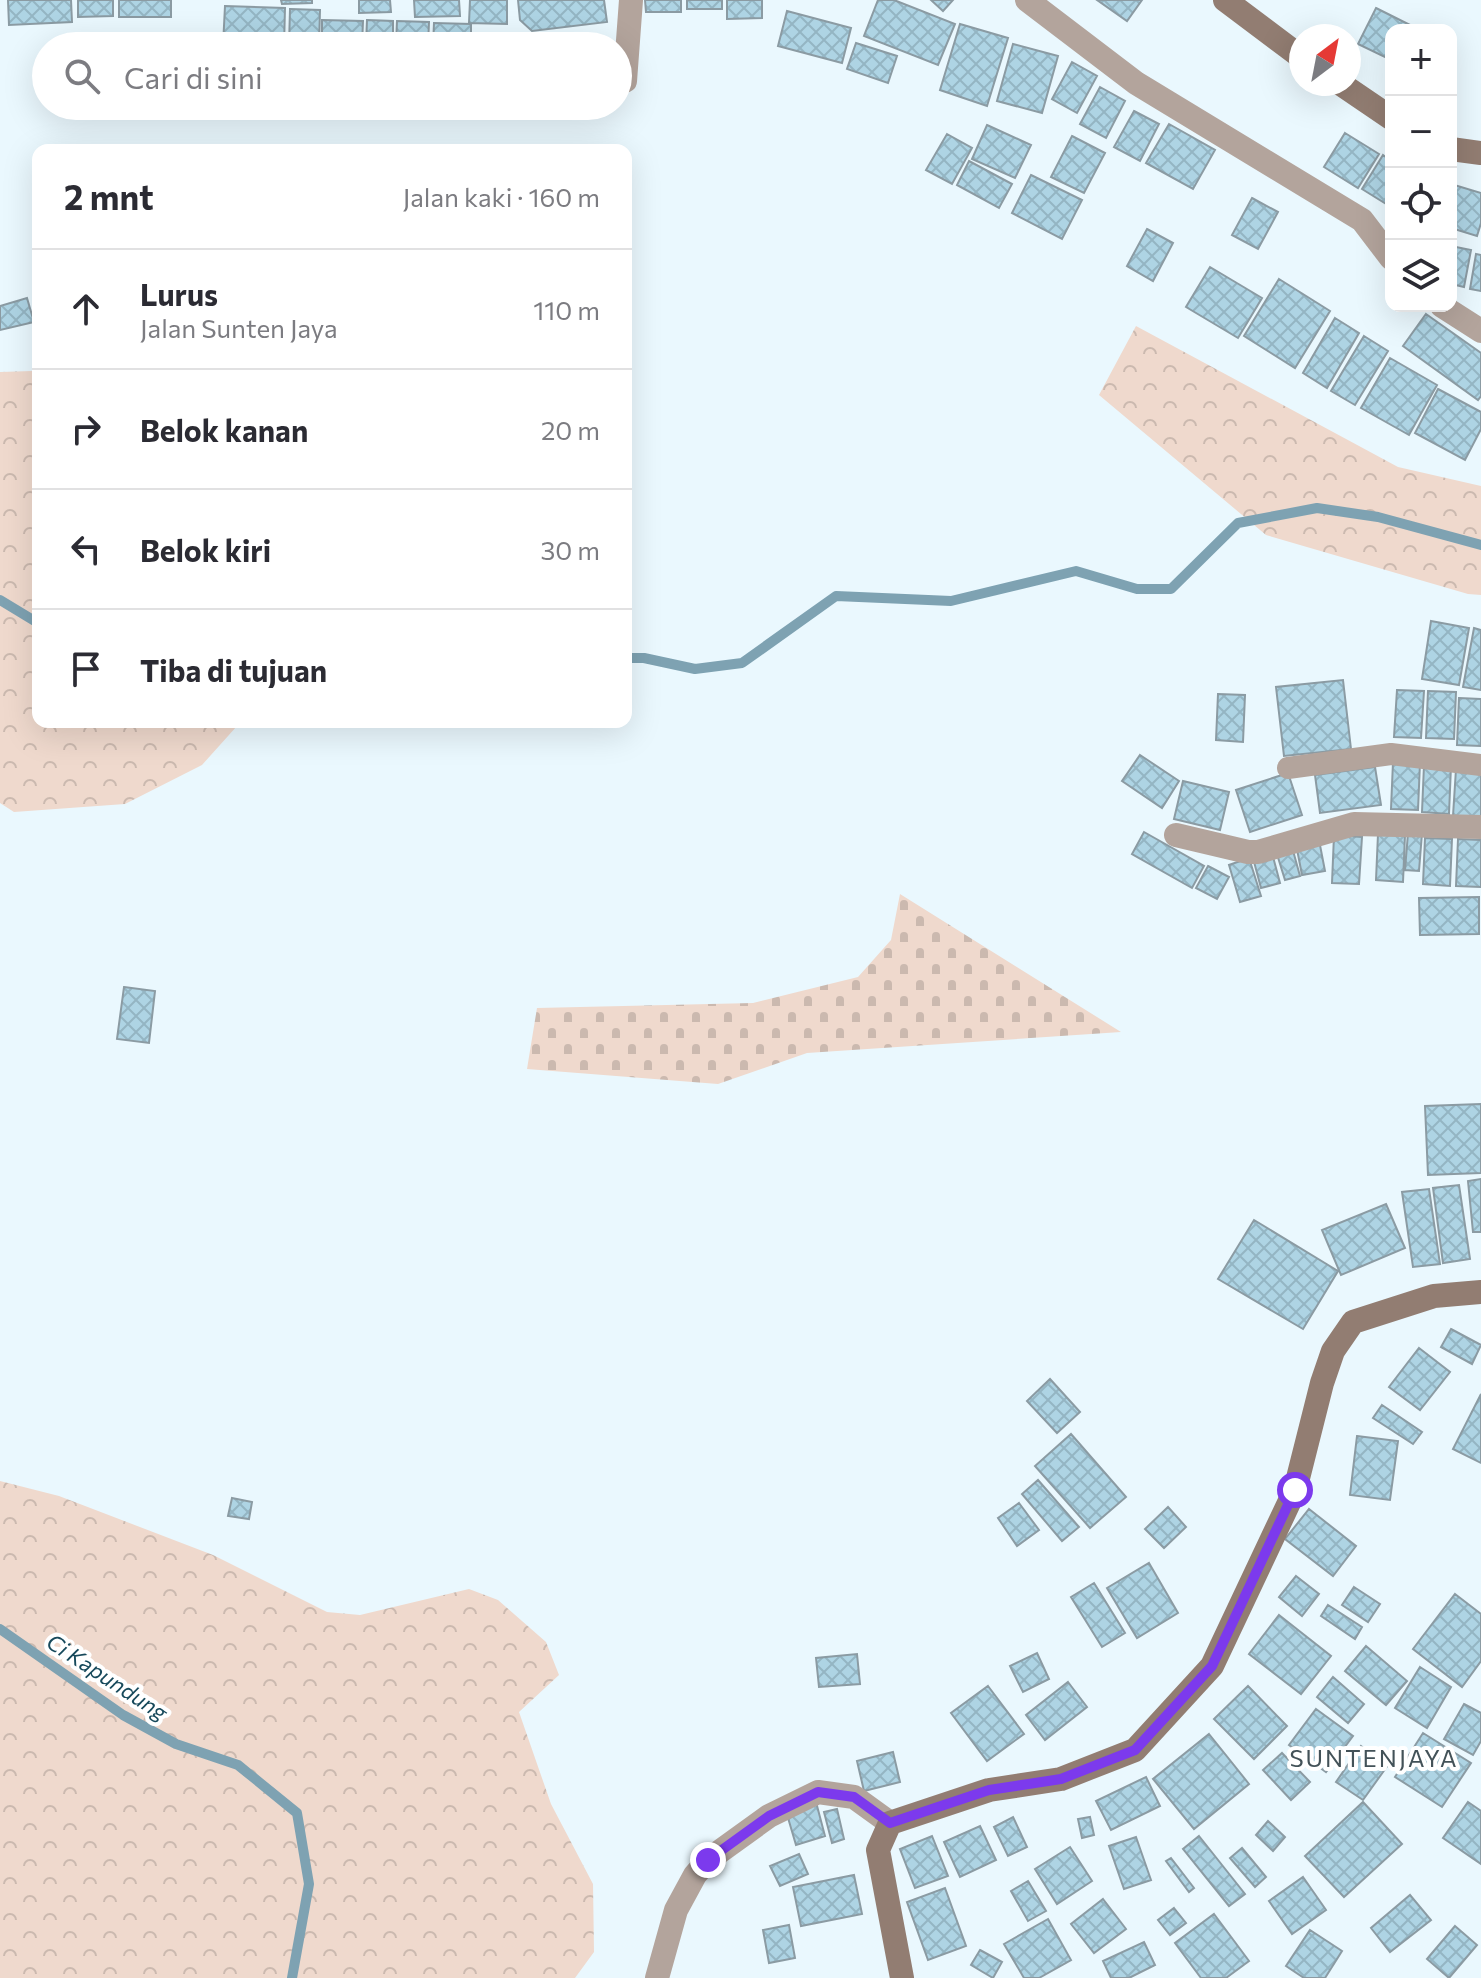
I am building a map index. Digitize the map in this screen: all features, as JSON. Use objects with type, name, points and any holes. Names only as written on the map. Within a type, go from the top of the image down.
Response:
[{"type":"main road","points":[[1225,0],[1289,48]]},
{"type":"main road","points":[[1359,96],[1385,114]]},
{"type":"main road","points":[[1457,150],[1481,153]]},
{"type":"main road","points":[[902,1978],[878,1850],[890,1823],[989,1790],[1061,1779],[1135,1750],[1212,1666],[1295,1490],[1325,1372],[1333,1351],[1353,1322],[1434,1296],[1481,1292]]},
{"type":"street","points":[[629,32],[631,0]]},
{"type":"street","points":[[1027,0],[1136,83],[1362,220],[1385,250]]},
{"type":"street","points":[[1451,312],[1481,331]]},
{"type":"street","points":[[1288,768],[1391,754],[1481,765]]},
{"type":"street","points":[[1176,835],[1258,852],[1354,824],[1481,827]]},
{"type":"street","points":[[657,1978],[676,1910],[695,1875],[708,1860],[769,1816],[818,1792],[854,1797],[890,1823]]},
{"type":"green space","points":[[1136,326],[1398,467],[1481,486],[1481,595],[1468,594],[1266,535],[1099,395]]},
{"type":"green space","points":[[32,371],[32,728],[235,728],[202,765],[125,804],[14,812],[0,803],[0,372]]},
{"type":"green space","points":[[900,894],[1121,1032],[807,1053],[718,1084],[527,1069],[537,1008],[753,1003],[858,977],[891,940]]},
{"type":"green space","points":[[0,1481],[59,1496],[213,1555],[327,1612],[360,1615],[469,1589],[498,1600],[546,1642],[559,1675],[519,1712],[551,1804],[593,1884],[594,1952],[575,1978],[0,1978]]},
{"type":"building","points":[[8,0],[71,0],[72,22],[9,25]]},
{"type":"building","points":[[78,0],[113,0],[113,16],[78,17]]},
{"type":"building","points":[[119,0],[171,0],[171,17],[119,17]]},
{"type":"building","points":[[281,0],[312,0],[312,3],[282,4]]},
{"type":"building","points":[[359,0],[390,0],[391,12],[359,13]]},
{"type":"building","points":[[414,0],[459,0],[460,16],[415,17]]},
{"type":"building","points":[[470,0],[507,0],[507,24],[469,23]]},
{"type":"building","points":[[518,0],[604,0],[607,22],[532,31],[520,20]]},
{"type":"building","points":[[645,0],[681,0],[681,12],[646,12]]},
{"type":"building","points":[[687,0],[722,0],[722,9],[687,9]]},
{"type":"building","points":[[727,0],[762,0],[762,18],[727,19]]},
{"type":"building","points":[[878,0],[894,0],[955,24],[938,65],[864,36]]},
{"type":"building","points":[[931,0],[953,0],[943,11]]},
{"type":"building","points":[[1097,0],[1142,0],[1127,21]]},
{"type":"building","points":[[225,6],[285,8],[284,32],[224,32]]},
{"type":"building","points":[[1376,8],[1408,24],[1385,24],[1385,57],[1361,45],[1361,38]]},
{"type":"building","points":[[290,9],[320,10],[319,32],[289,32]]},
{"type":"building","points":[[787,11],[851,28],[842,63],[778,46]]},
{"type":"building","points":[[322,20],[363,21],[363,32],[322,32]]},
{"type":"building","points":[[367,20],[393,21],[393,32],[367,32]]},
{"type":"building","points":[[397,21],[429,22],[429,32],[397,32]]},
{"type":"building","points":[[434,23],[471,24],[471,32],[434,32]]},
{"type":"building","points":[[960,24],[1008,38],[987,106],[940,90]]},
{"type":"building","points":[[856,43],[897,56],[888,83],[847,69]]},
{"type":"building","points":[[1013,44],[1058,56],[1042,113],[997,101]]},
{"type":"building","points":[[1072,62],[1097,76],[1077,113],[1052,99]]},
{"type":"building","points":[[1100,87],[1125,101],[1106,138],[1080,124]]},
{"type":"building","points":[[1134,111],[1159,124],[1140,161],[1114,147]]},
{"type":"building","points":[[1169,124],[1215,150],[1193,189],[1146,163]]},
{"type":"building","points":[[987,125],[1031,145],[1015,178],[972,159]]},
{"type":"building","points":[[1345,133],[1379,154],[1358,188],[1324,167]]},
{"type":"building","points":[[947,134],[972,148],[952,184],[926,170]]},
{"type":"building","points":[[1072,136],[1105,153],[1084,193],[1051,177]]},
{"type":"building","points":[[1383,155],[1385,203],[1362,189]]},
{"type":"building","points":[[969,161],[1012,184],[999,208],[957,185]]},
{"type":"building","points":[[1031,175],[1082,200],[1062,239],[1012,213]]},
{"type":"building","points":[[1457,186],[1481,193],[1481,223],[1477,236],[1457,230]]},
{"type":"building","points":[[1252,198],[1278,212],[1258,249],[1232,235]]},
{"type":"building","points":[[1147,229],[1173,243],[1153,281],[1127,266]]},
{"type":"building","points":[[1457,247],[1471,250],[1464,287],[1457,285]]},
{"type":"building","points":[[1476,254],[1481,255],[1481,291],[1470,289]]},
{"type":"building","points":[[1210,267],[1262,298],[1238,338],[1186,307]]},
{"type":"building","points":[[1279,279],[1330,311],[1295,368],[1244,336]]},
{"type":"building","points":[[27,298],[32,322],[0,330],[0,306]]},
{"type":"building","points":[[1426,314],[1481,353],[1481,396],[1478,400],[1403,346]]},
{"type":"building","points":[[1335,318],[1359,333],[1327,388],[1303,373]]},
{"type":"building","points":[[1364,336],[1388,351],[1355,405],[1331,391]]},
{"type":"building","points":[[1390,358],[1437,385],[1409,435],[1361,408]]},
{"type":"building","points":[[1438,389],[1481,412],[1481,429],[1465,460],[1415,433]]},
{"type":"building","points":[[1431,621],[1469,628],[1459,685],[1422,679]]},
{"type":"building","points":[[1474,628],[1481,630],[1481,690],[1463,687]]},
{"type":"building","points":[[1343,680],[1351,749],[1284,756],[1276,687]]},
{"type":"building","points":[[1397,690],[1424,691],[1421,738],[1394,737]]},
{"type":"building","points":[[1428,691],[1456,692],[1454,739],[1426,738]]},
{"type":"building","points":[[1218,694],[1245,695],[1243,742],[1216,740]]},
{"type":"building","points":[[1459,698],[1481,699],[1481,746],[1457,745]]},
{"type":"building","points":[[1140,755],[1179,781],[1162,808],[1122,781]]},
{"type":"building","points":[[1393,762],[1420,763],[1418,810],[1391,809]]},
{"type":"building","points":[[1424,765],[1451,766],[1449,814],[1422,812]]},
{"type":"building","points":[[1375,767],[1381,805],[1320,813],[1315,775]]},
{"type":"building","points":[[1456,769],[1481,770],[1481,817],[1453,816]]},
{"type":"building","points":[[1288,773],[1302,815],[1250,832],[1236,790]]},
{"type":"building","points":[[1183,781],[1229,792],[1220,830],[1174,819]]},
{"type":"building","points":[[1144,832],[1204,866],[1192,888],[1132,854]]},
{"type":"building","points":[[1408,833],[1422,833],[1419,871],[1405,870]]},
{"type":"building","points":[[1378,834],[1405,835],[1403,882],[1376,880]]},
{"type":"building","points":[[1334,835],[1362,837],[1359,884],[1332,883]]},
{"type":"building","points":[[1425,838],[1452,839],[1450,886],[1423,884]]},
{"type":"building","points":[[1458,839],[1481,840],[1481,887],[1456,886]]},
{"type":"building","points":[[1319,840],[1325,871],[1302,875],[1296,844]]},
{"type":"building","points":[[1292,847],[1300,876],[1285,880],[1276,851]]},
{"type":"building","points":[[1272,853],[1280,883],[1261,888],[1253,858]]},
{"type":"building","points":[[1249,858],[1261,896],[1240,902],[1229,865]]},
{"type":"building","points":[[1208,866],[1229,877],[1217,899],[1196,888]]},
{"type":"building","points":[[1479,897],[1479,934],[1420,935],[1419,898]]},
{"type":"building","points":[[124,987],[155,991],[149,1043],[117,1039]]},
{"type":"building","points":[[1481,1104],[1481,1173],[1428,1175],[1425,1106]]},
{"type":"building","points":[[1481,1179],[1481,1232],[1473,1232],[1468,1181]]},
{"type":"building","points":[[1459,1185],[1470,1259],[1443,1263],[1433,1188]]},
{"type":"building","points":[[1429,1189],[1440,1264],[1413,1267],[1402,1192]]},
{"type":"building","points":[[1386,1204],[1405,1248],[1341,1275],[1322,1230]]},
{"type":"building","points":[[1254,1220],[1338,1271],[1303,1329],[1218,1279]]},
{"type":"building","points":[[1451,1329],[1481,1345],[1472,1364],[1441,1347]]},
{"type":"building","points":[[1419,1348],[1450,1372],[1420,1410],[1389,1387]]},
{"type":"building","points":[[1050,1379],[1080,1412],[1057,1433],[1027,1401]]},
{"type":"building","points":[[1481,1394],[1481,1463],[1453,1449]]},
{"type":"building","points":[[1382,1405],[1422,1432],[1413,1444],[1373,1418]]},
{"type":"building","points":[[1071,1434],[1126,1497],[1090,1528],[1035,1466]]},
{"type":"building","points":[[1357,1436],[1398,1441],[1390,1500],[1350,1495]]},
{"type":"building","points":[[1038,1480],[1079,1527],[1062,1541],[1022,1494]]},
{"type":"building","points":[[232,1498],[252,1502],[249,1519],[228,1516]]},
{"type":"building","points":[[1019,1503],[1039,1530],[1017,1546],[998,1518]]},
{"type":"building","points":[[1168,1507],[1186,1527],[1164,1548],[1145,1529]]},
{"type":"building","points":[[1309,1509],[1356,1546],[1333,1576],[1285,1539]]},
{"type":"building","points":[[1149,1563],[1178,1613],[1137,1638],[1107,1588]]},
{"type":"building","points":[[1296,1576],[1319,1594],[1302,1616],[1279,1597]]},
{"type":"building","points":[[1094,1583],[1125,1633],[1102,1647],[1071,1597]]},
{"type":"building","points":[[1354,1587],[1380,1604],[1368,1622],[1342,1605]]},
{"type":"building","points":[[1455,1594],[1481,1614],[1481,1661],[1462,1687],[1413,1649]]},
{"type":"building","points":[[1328,1605],[1362,1627],[1355,1639],[1321,1616]]},
{"type":"building","points":[[1279,1615],[1331,1656],[1301,1694],[1249,1654]]},
{"type":"building","points":[[1366,1646],[1407,1681],[1386,1705],[1345,1671]]},
{"type":"building","points":[[1037,1653],[1049,1679],[1023,1692],[1010,1666]]},
{"type":"building","points":[[857,1654],[860,1684],[819,1687],[816,1658]]},
{"type":"building","points":[[1420,1667],[1451,1687],[1427,1728],[1395,1708]]},
{"type":"building","points":[[1333,1677],[1364,1704],[1348,1723],[1317,1697]]},
{"type":"building","points":[[1068,1682],[1087,1707],[1045,1740],[1026,1715]]},
{"type":"building","points":[[988,1686],[1024,1734],[987,1761],[951,1713]]},
{"type":"building","points":[[1248,1686],[1287,1726],[1254,1759],[1214,1719]]},
{"type":"building","points":[[1464,1704],[1481,1713],[1481,1741],[1473,1755],[1444,1739]]},
{"type":"building","points":[[1316,1709],[1353,1736],[1326,1772],[1289,1745]]},
{"type":"building","points":[[1423,1733],[1471,1763],[1442,1807],[1395,1777]]},
{"type":"building","points":[[1209,1734],[1249,1784],[1194,1829],[1153,1779]]},
{"type":"building","points":[[1361,1746],[1388,1765],[1363,1800],[1336,1782]]},
{"type":"building","points":[[893,1752],[900,1782],[864,1791],[857,1761]]},
{"type":"building","points":[[1282,1753],[1310,1782],[1291,1800],[1263,1770]]},
{"type":"building","points":[[1146,1777],[1160,1806],[1111,1830],[1096,1801]]},
{"type":"building","points":[[816,1802],[825,1836],[796,1845],[786,1811]]},
{"type":"building","points":[[1363,1802],[1402,1844],[1344,1897],[1305,1856]]},
{"type":"building","points":[[1468,1802],[1481,1811],[1481,1864],[1443,1838]]},
{"type":"building","points":[[837,1809],[844,1839],[832,1843],[824,1812]]},
{"type":"building","points":[[1013,1817],[1027,1847],[1008,1856],[994,1827]]},
{"type":"building","points":[[1090,1817],[1094,1835],[1082,1838],[1078,1819]]},
{"type":"building","points":[[1268,1821],[1285,1837],[1273,1851],[1256,1835]]},
{"type":"building","points":[[980,1826],[996,1860],[960,1877],[944,1842]]},
{"type":"building","points":[[932,1836],[948,1876],[915,1888],[900,1849]]},
{"type":"building","points":[[1199,1836],[1245,1894],[1229,1906],[1183,1849]]},
{"type":"building","points":[[1136,1837],[1151,1880],[1124,1889],[1109,1846]]},
{"type":"building","points":[[1070,1847],[1092,1881],[1057,1904],[1035,1869]]},
{"type":"building","points":[[1242,1848],[1266,1877],[1255,1887],[1230,1858]]},
{"type":"building","points":[[799,1854],[808,1874],[780,1886],[770,1866]]},
{"type":"building","points":[[1171,1858],[1194,1888],[1189,1892],[1166,1861]]},
{"type":"building","points":[[854,1875],[862,1914],[801,1926],[793,1887]]},
{"type":"building","points":[[1303,1877],[1326,1910],[1292,1934],[1269,1901]]},
{"type":"building","points":[[1028,1881],[1046,1911],[1028,1921],[1011,1891]]},
{"type":"building","points":[[945,1888],[966,1946],[928,1960],[907,1902]]},
{"type":"building","points":[[1410,1895],[1431,1920],[1390,1952],[1371,1928]]},
{"type":"building","points":[[1103,1899],[1126,1929],[1094,1953],[1071,1924]]},
{"type":"building","points":[[1174,1908],[1186,1923],[1170,1935],[1158,1920]]},
{"type":"building","points":[[1214,1914],[1249,1961],[1226,1978],[1201,1978],[1175,1943]]},
{"type":"building","points":[[1048,1919],[1071,1960],[1039,1978],[1024,1978],[1004,1944]]},
{"type":"building","points":[[789,1925],[795,1958],[769,1963],[763,1930]]},
{"type":"building","points":[[1455,1926],[1477,1945],[1449,1978],[1427,1959]]},
{"type":"building","points":[[1310,1930],[1342,1951],[1325,1978],[1304,1978],[1286,1966]]},
{"type":"building","points":[[1144,1942],[1155,1965],[1129,1978],[1111,1978],[1103,1961]]},
{"type":"building","points":[[980,1950],[1002,1962],[993,1978],[971,1965]]},
{"type":"waterway","points":[[632,658],[695,669],[742,663],[836,596],[951,601],[1076,571],[1137,589],[1171,589],[1238,523],[1317,508],[1378,517],[1481,545]]},
{"type":"waterway","points":[[0,600],[32,619]]},
{"type":"waterway","name":"Ci Kapundung","points":[[0,1629],[123,1715],[176,1744],[238,1765],[297,1813],[309,1884],[292,1978]]},
{"type":"district","name":"SUNTENJAYA","points":[[1374,1759]]},
{"type":"route","points":[[708,1860],[769,1816],[818,1792],[854,1797],[890,1823],[989,1790],[1061,1779],[1135,1750],[1212,1666],[1295,1490]]}]
